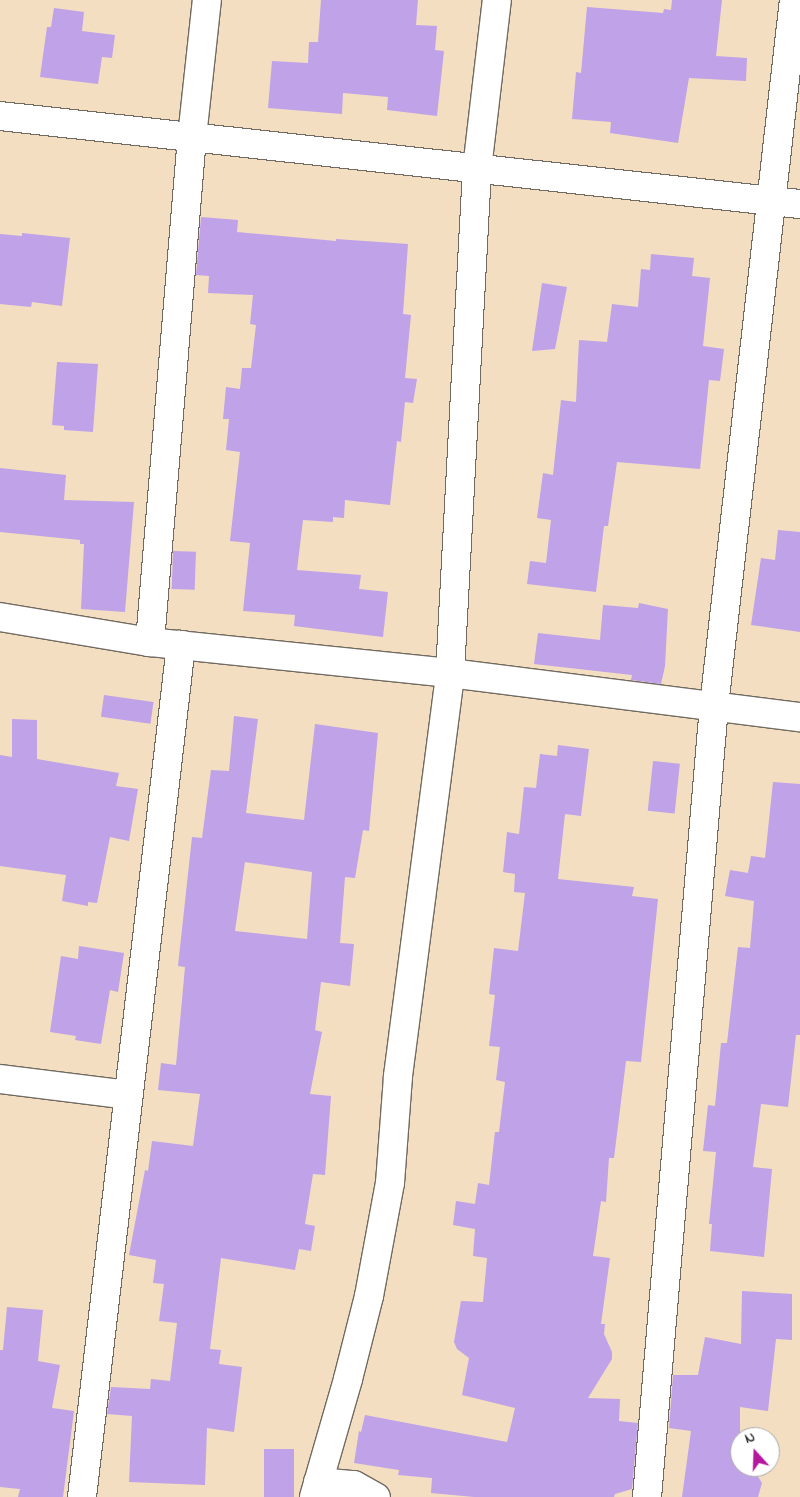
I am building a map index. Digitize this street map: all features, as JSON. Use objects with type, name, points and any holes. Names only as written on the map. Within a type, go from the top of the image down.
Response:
[{"type":"street","points":[[150,642],[192,137],[207,0]]},
{"type":"street","points":[[376,1497],[354,1485],[316,1490],[348,1380],[366,1305],[390,1183],[398,1076],[450,673],[477,169],[497,0]]},
{"type":"street","points":[[647,1497],[714,706],[794,0]]},
{"type":"street","points":[[0,116],[800,204]]},
{"type":"street","points":[[0,617],[150,642],[450,673],[800,717]]},
{"type":"street","points":[[82,1497],[181,645]]},
{"type":"street","points":[[0,1079],[128,1095]]},
{"type":"building","points":[[321,0],[418,0],[416,25],[437,26],[435,50],[444,51],[437,116],[387,110],[388,97],[343,93],[342,114],[268,108],[272,61],[308,63],[309,42],[318,42]]},
{"type":"building","points":[[672,0],[722,0],[716,56],[747,58],[746,81],[689,78],[678,143],[610,133],[611,122],[572,119],[576,72],[581,73],[587,7],[663,13],[664,9],[671,10]]},
{"type":"building","points":[[54,8],[84,12],[82,31],[115,35],[112,58],[102,57],[98,84],[40,77],[47,27],[51,27]]},
{"type":"building","points":[[201,217],[238,220],[237,232],[336,241],[336,239],[408,244],[403,314],[411,315],[405,378],[417,379],[413,403],[405,402],[401,442],[397,441],[390,505],[345,500],[344,518],[333,517],[333,522],[303,520],[297,570],[361,575],[359,589],[388,592],[383,637],[294,626],[295,615],[243,611],[250,543],[230,541],[240,452],[226,450],[229,419],[223,419],[226,387],[240,389],[242,368],[251,368],[256,325],[250,324],[253,295],[208,293],[209,276],[196,275]]},
{"type":"building","points":[[22,233],[70,238],[62,306],[32,302],[31,307],[0,304],[0,234],[22,236]]},
{"type":"building","points":[[651,254],[694,258],[692,276],[710,278],[703,346],[724,349],[720,381],[709,380],[700,469],[617,462],[608,526],[604,526],[596,592],[527,584],[530,561],[546,563],[551,520],[537,518],[543,473],[553,475],[561,400],[576,402],[579,340],[607,342],[612,304],[638,307],[641,269],[650,270]]},
{"type":"building","points":[[542,283],[567,287],[555,349],[532,351]]},
{"type":"building","points":[[57,362],[98,364],[93,432],[64,430],[64,426],[52,425]]},
{"type":"building","points":[[0,468],[66,475],[64,500],[134,502],[125,612],[81,609],[84,544],[80,544],[80,540],[0,532]]},
{"type":"building","points":[[778,530],[800,532],[800,632],[751,625],[761,558],[775,560]]},
{"type":"building","points":[[173,551],[196,552],[195,590],[172,589]]},
{"type":"building","points":[[639,603],[668,609],[665,666],[661,684],[631,680],[632,675],[534,664],[538,633],[600,640],[603,605],[638,608]]},
{"type":"building","points":[[104,695],[154,702],[150,724],[101,717]]},
{"type":"building","points":[[234,716],[258,719],[246,813],[304,820],[315,724],[378,733],[369,831],[363,830],[355,878],[345,877],[340,943],[354,944],[350,986],[321,982],[315,1030],[322,1032],[310,1094],[331,1096],[325,1175],[313,1174],[305,1224],[315,1226],[311,1251],[299,1249],[295,1270],[221,1258],[210,1349],[221,1350],[219,1364],[242,1367],[234,1432],[207,1428],[205,1485],[129,1482],[132,1416],[107,1414],[111,1387],[150,1389],[151,1379],[170,1381],[177,1323],[159,1321],[164,1284],[153,1283],[156,1260],[129,1255],[145,1170],[148,1171],[152,1141],[193,1146],[200,1094],[158,1090],[161,1063],[176,1065],[185,967],[178,966],[192,837],[202,838],[211,770],[229,771]],"holes":[[[245,862],[312,872],[307,939],[235,931]]]},
{"type":"building","points":[[12,719],[37,720],[37,759],[119,773],[116,786],[138,789],[129,841],[110,837],[97,903],[88,902],[88,906],[62,901],[66,875],[0,866],[0,755],[12,757]]},
{"type":"building","points":[[558,745],[589,749],[581,816],[565,814],[558,879],[634,887],[632,896],[658,899],[641,1062],[626,1061],[614,1158],[609,1158],[606,1202],[601,1201],[593,1256],[610,1258],[601,1324],[605,1324],[604,1334],[612,1352],[612,1359],[588,1398],[620,1399],[619,1421],[638,1423],[632,1489],[615,1494],[614,1497],[474,1497],[431,1493],[432,1478],[398,1475],[399,1470],[354,1463],[359,1431],[361,1432],[365,1415],[507,1442],[515,1408],[462,1395],[469,1358],[457,1349],[454,1342],[461,1301],[483,1302],[487,1258],[473,1256],[475,1229],[453,1225],[456,1201],[475,1204],[478,1183],[489,1185],[495,1132],[499,1132],[505,1082],[496,1080],[500,1047],[489,1046],[495,995],[489,994],[494,948],[518,951],[525,893],[514,892],[515,874],[503,872],[507,832],[519,834],[524,787],[536,788],[540,754],[557,756]]},
{"type":"building","points":[[653,761],[680,764],[675,814],[648,811]]},
{"type":"building","points":[[773,782],[800,784],[800,1035],[796,1035],[788,1107],[761,1104],[753,1167],[772,1169],[764,1257],[710,1251],[712,1224],[709,1224],[716,1152],[703,1151],[708,1105],[715,1106],[721,1043],[727,1043],[738,947],[750,948],[754,901],[725,896],[730,870],[748,873],[751,856],[765,858]]},
{"type":"building","points":[[79,946],[124,953],[118,992],[110,990],[101,1044],[75,1040],[76,1036],[50,1032],[61,956],[78,959]]},
{"type":"building","points":[[742,1291],[792,1294],[792,1340],[776,1339],[768,1411],[740,1407],[740,1427],[730,1427],[730,1477],[758,1477],[762,1483],[758,1497],[682,1497],[691,1431],[669,1428],[673,1375],[698,1375],[705,1337],[741,1344]]},
{"type":"building","points":[[7,1307],[43,1310],[38,1361],[60,1365],[52,1408],[74,1411],[63,1497],[18,1497],[20,1489],[0,1487],[0,1350],[3,1350]]},
{"type":"building","points":[[264,1449],[294,1449],[294,1497],[264,1497]]}]
